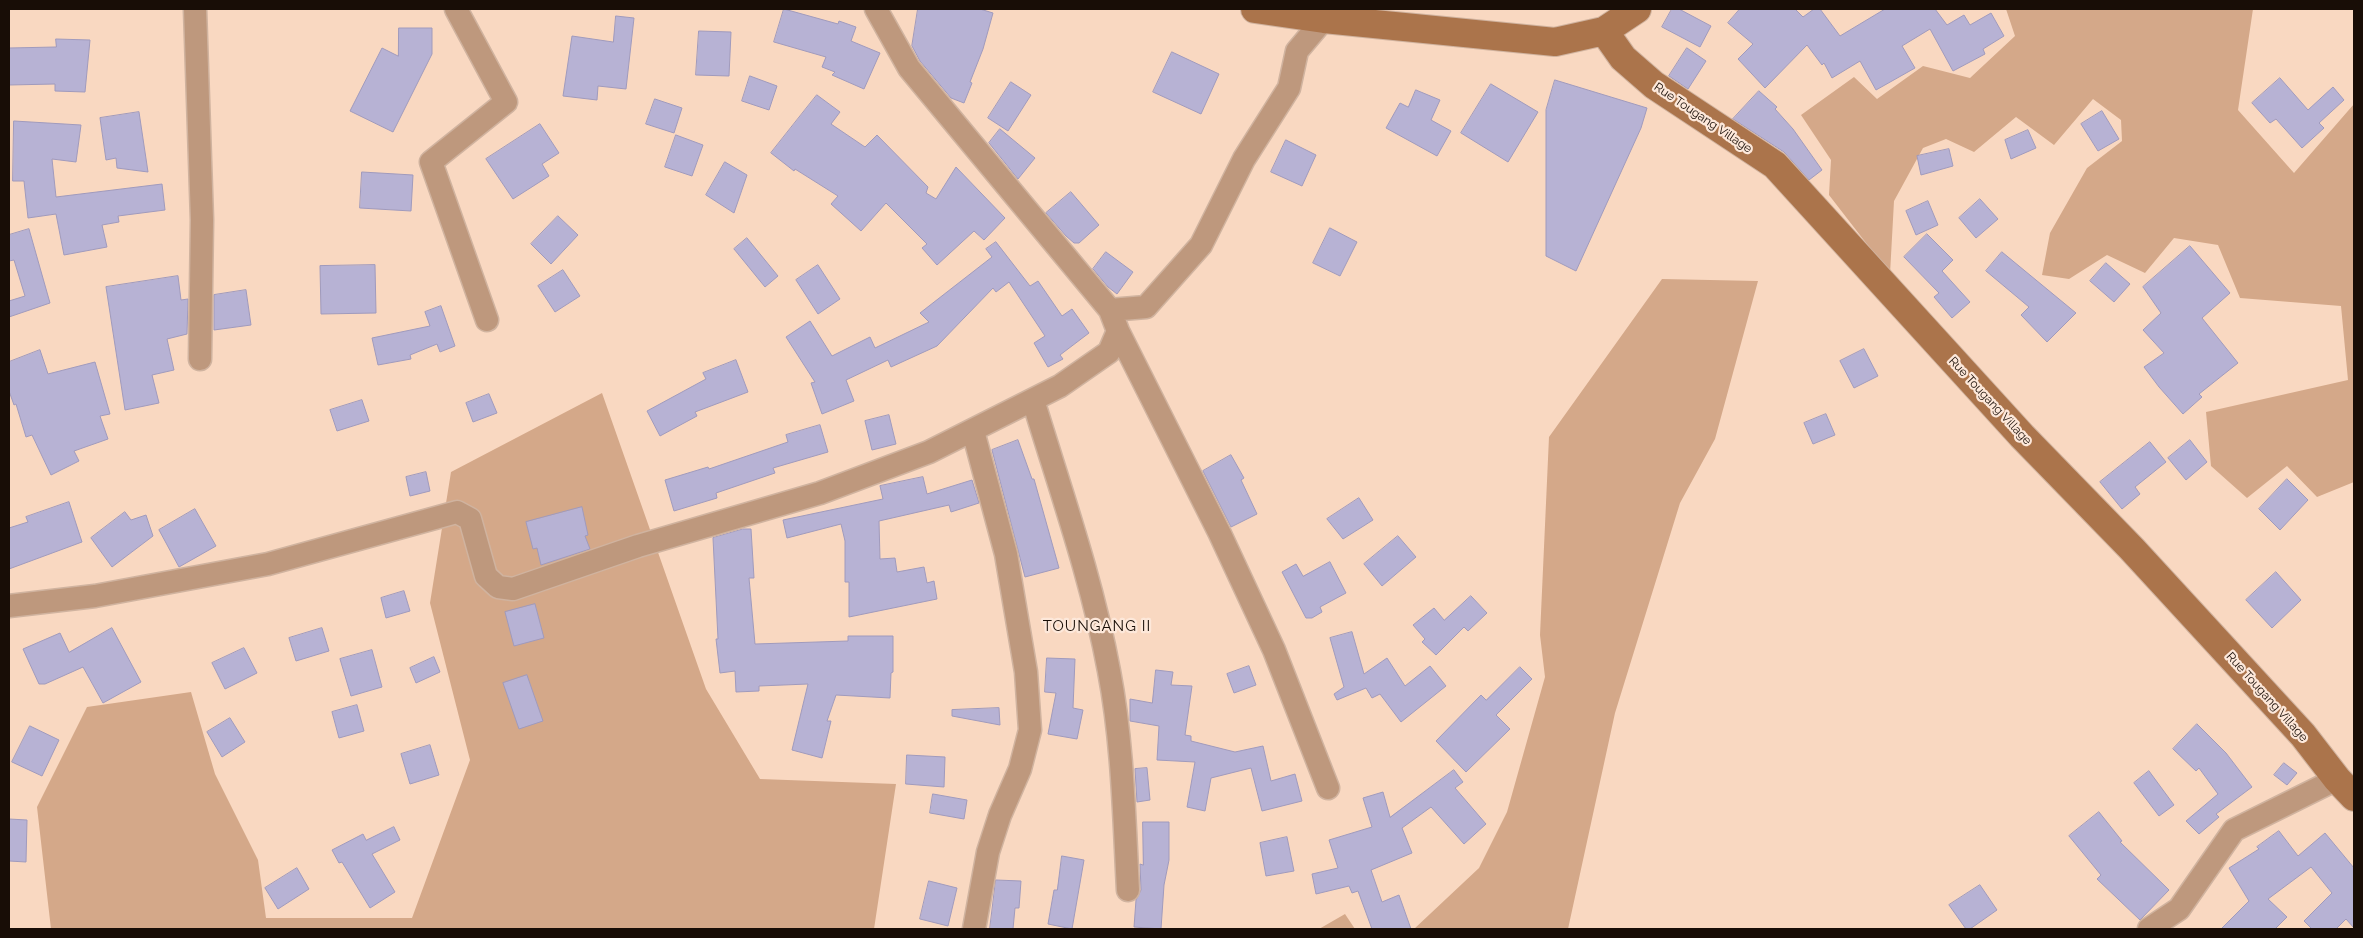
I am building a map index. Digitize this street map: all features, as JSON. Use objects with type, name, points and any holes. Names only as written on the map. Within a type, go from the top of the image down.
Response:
[{"type":"street","points":[[195,9],[201,210],[200,359]]},
{"type":"street","points":[[456,9],[506,102],[431,162],[487,320]]},
{"type":"street","points":[[876,9],[909,68],[1110,310],[1118,331],[1220,534],[1274,650],[1328,788]]},
{"type":"street","points":[[1255,9],[1324,19],[1554,42],[1604,31],[1637,9]]},
{"type":"street","points":[[1110,310],[1146,307],[1201,245],[1244,159],[1289,88],[1297,51],[1324,19]]},
{"type":"street","name":"Rue Tougang Village","points":[[1604,31],[1623,58],[1654,85],[1775,165],[2009,422],[2132,549],[2303,735],[2346,788]]},
{"type":"street","points":[[9,606],[95,596],[268,564],[457,512],[470,519],[486,576],[498,587],[513,589],[638,546],[820,493],[929,452],[1060,386],[1109,352],[1118,331]]},
{"type":"street","points":[[1033,400],[1092,594],[1109,671],[1122,754],[1128,890]]},
{"type":"street","points":[[973,431],[1006,554],[1026,672],[1030,730],[1020,769],[1000,815],[988,852],[974,929]]},
{"type":"street","points":[[2149,929],[2179,909],[2234,830],[2346,788]]},
{"type":"shaded area","points":[[2006,9],[2253,9],[2238,110],[2294,173],[2354,104],[2354,482],[2317,497],[2287,466],[2247,498],[2211,466],[2206,412],[2348,380],[2341,306],[2240,298],[2218,245],[2174,238],[2145,273],[2107,255],[2069,279],[2042,275],[2050,233],[2087,168],[2122,141],[2121,120],[2093,99],[2054,145],[2016,117],[1974,152],[1946,139],[1923,148],[1894,201],[1890,274],[1829,195],[1831,160],[1801,115],[1854,77],[1877,99],[1923,66],[1970,78],[2015,36]]},
{"type":"shaded area","points":[[1662,279],[1758,281],[1715,439],[1680,503],[1615,713],[1568,929],[1414,929],[1479,868],[1507,812],[1545,677],[1540,635],[1549,437]]},
{"type":"shaded area","points":[[602,393],[706,689],[760,779],[896,784],[874,929],[51,929],[37,807],[87,707],[191,692],[215,774],[258,860],[266,918],[412,918],[470,760],[430,603],[451,472]]},
{"type":"shaded area","points":[[1345,914],[1355,929],[1319,929]]},
{"type":"building","points":[[784,9],[838,24],[839,21],[856,27],[851,41],[880,53],[864,89],[832,75],[835,72],[822,67],[826,57],[774,42]]},
{"type":"building","points":[[918,9],[980,9],[993,13],[983,49],[964,103],[951,98],[920,61],[912,46]]},
{"type":"building","points":[[1672,9],[1679,9],[1711,26],[1700,47],[1662,27]]},
{"type":"building","points":[[1740,9],[1795,9],[1803,17],[1814,9],[1820,9],[1840,36],[1885,9],[1935,9],[1947,25],[1964,15],[1970,25],[1991,13],[2004,36],[1983,49],[1985,54],[1953,71],[1930,29],[1902,46],[1915,68],[1876,90],[1860,61],[1832,78],[1824,63],[1822,65],[1807,45],[1765,88],[1738,59],[1753,44],[1728,23]]},
{"type":"building","points":[[616,16],[634,18],[626,89],[598,86],[597,100],[563,96],[572,36],[613,42]]},
{"type":"building","points":[[399,28],[432,28],[432,54],[393,132],[350,111],[382,48],[398,56]]},
{"type":"building","points":[[699,31],[731,32],[729,76],[696,75]]},
{"type":"building","points":[[56,39],[90,40],[85,92],[55,91],[55,84],[9,85],[9,48],[56,47]]},
{"type":"building","points":[[1687,48],[1706,61],[1688,89],[1669,76]]},
{"type":"building","points":[[1172,52],[1219,74],[1201,114],[1153,92]]},
{"type":"building","points":[[750,76],[777,86],[769,110],[742,101]]},
{"type":"building","points":[[2280,78],[2308,110],[2333,87],[2344,100],[2319,123],[2324,128],[2302,148],[2276,119],[2270,123],[2252,103]]},
{"type":"building","points":[[1555,80],[1647,108],[1641,128],[1576,271],[1546,256],[1546,110]]},
{"type":"building","points":[[1011,82],[1031,95],[1008,131],[988,118]]},
{"type":"building","points":[[1491,84],[1538,112],[1508,162],[1461,133]]},
{"type":"building","points":[[1416,90],[1440,100],[1431,120],[1451,131],[1437,156],[1386,128],[1400,103],[1408,107]]},
{"type":"building","points":[[1759,91],[1777,107],[1775,109],[1793,129],[1822,170],[1809,180],[1784,152],[1733,119]]},
{"type":"building","points":[[817,95],[840,112],[831,124],[865,147],[877,135],[928,187],[926,193],[936,199],[956,167],[1005,218],[984,240],[974,231],[937,265],[922,248],[927,244],[886,203],[861,231],[831,204],[838,196],[795,169],[794,171],[771,153]]},
{"type":"building","points":[[655,99],[682,108],[674,133],[646,124]]},
{"type":"building","points":[[2102,111],[2119,139],[2098,151],[2081,124]]},
{"type":"building","points":[[139,112],[148,172],[117,168],[116,158],[106,160],[100,118]]},
{"type":"building","points":[[14,121],[81,125],[76,162],[52,159],[56,197],[162,184],[165,210],[118,216],[119,222],[102,225],[107,247],[64,255],[56,214],[28,218],[24,181],[13,181]]},
{"type":"building","points":[[540,124],[559,153],[542,164],[549,176],[513,199],[486,159]]},
{"type":"building","points":[[1000,129],[1035,158],[1018,179],[989,143]]},
{"type":"building","points":[[2028,130],[2036,148],[2011,159],[2005,140]]},
{"type":"building","points":[[676,135],[703,145],[692,176],[665,167]]},
{"type":"building","points":[[1286,140],[1316,155],[1302,186],[1271,172]]},
{"type":"building","points":[[1949,149],[1953,166],[1921,175],[1917,156]]},
{"type":"building","points":[[725,162],[747,175],[734,213],[706,195]]},
{"type":"building","points":[[362,172],[413,175],[411,211],[360,208]]},
{"type":"building","points":[[1071,192],[1099,225],[1079,243],[1074,243],[1066,236],[1046,213]]},
{"type":"building","points":[[1980,199],[1998,219],[1976,238],[1959,218]]},
{"type":"building","points":[[1928,201],[1938,225],[1916,235],[1906,211]]},
{"type":"building","points":[[558,216],[578,235],[551,264],[531,244]]},
{"type":"building","points":[[1330,228],[1357,242],[1340,276],[1313,263]]},
{"type":"building","points":[[29,229],[50,303],[9,317],[9,301],[25,296],[14,260],[9,261],[9,235]]},
{"type":"building","points":[[1927,234],[1953,260],[1942,271],[1970,302],[1952,318],[1934,297],[1939,293],[1904,257]]},
{"type":"building","points":[[747,238],[778,276],[765,287],[734,249]]},
{"type":"building","points":[[996,242],[1030,286],[1038,281],[1062,316],[1072,309],[1089,333],[1060,355],[1063,359],[1048,367],[1034,343],[1045,336],[1009,282],[996,292],[993,288],[937,346],[891,367],[888,360],[846,380],[854,401],[822,414],[811,383],[815,382],[786,337],[810,321],[832,356],[870,337],[875,348],[929,322],[920,313],[992,257],[986,249]]},
{"type":"building","points":[[2190,246],[2230,293],[2202,318],[2238,363],[2199,394],[2202,397],[2183,414],[2144,367],[2164,353],[2143,330],[2161,313],[2143,287]]},
{"type":"building","points":[[1106,252],[1133,272],[1117,294],[1108,287],[1093,269]]},
{"type":"building","points":[[2002,252],[2076,313],[2047,342],[2021,315],[2029,307],[1986,271]]},
{"type":"building","points":[[2106,263],[2130,284],[2114,302],[2090,281]]},
{"type":"building","points":[[375,265],[376,313],[321,314],[320,266]]},
{"type":"building","points":[[818,265],[840,299],[818,314],[796,280]]},
{"type":"building","points":[[563,270],[580,296],[555,312],[538,286]]},
{"type":"building","points":[[178,276],[181,300],[188,299],[187,334],[167,339],[174,370],[152,375],[159,403],[125,410],[106,287]]},
{"type":"building","points":[[246,290],[251,325],[214,330],[214,295]]},
{"type":"building","points":[[441,306],[455,346],[440,352],[437,344],[410,355],[411,359],[378,365],[372,338],[430,326],[425,312]]},
{"type":"building","points":[[1864,349],[1878,376],[1854,388],[1840,361]]},
{"type":"building","points":[[40,350],[48,374],[95,362],[110,414],[100,416],[108,439],[74,451],[79,461],[51,475],[32,435],[26,437],[16,404],[14,405],[9,391],[9,362]]},
{"type":"building","points":[[736,360],[748,392],[695,412],[697,416],[660,436],[647,411],[706,379],[703,373]]},
{"type":"building","points":[[489,394],[497,413],[473,422],[466,403]]},
{"type":"building","points":[[362,400],[369,421],[337,431],[330,410]]},
{"type":"building","points":[[1826,414],[1835,435],[1813,444],[1804,423]]},
{"type":"building","points":[[889,415],[896,444],[872,450],[865,421]]},
{"type":"building","points":[[820,425],[828,452],[773,468],[775,473],[716,493],[717,498],[674,511],[665,480],[708,467],[709,469],[788,442],[786,435]]},
{"type":"building","points":[[1018,440],[1032,479],[1034,479],[1059,568],[1025,577],[992,450]]},
{"type":"building","points":[[2190,440],[2207,462],[2186,480],[2168,458]]},
{"type":"building","points":[[2150,442],[2166,462],[2135,487],[2140,494],[2122,509],[2100,482]]},
{"type":"building","points":[[1231,455],[1244,478],[1241,480],[1257,514],[1231,527],[1203,471]]},
{"type":"building","points":[[426,472],[430,491],[410,496],[406,477]]},
{"type":"building","points":[[923,477],[927,494],[972,480],[979,503],[951,512],[949,505],[879,521],[880,559],[895,558],[897,572],[924,567],[927,583],[934,581],[937,599],[849,617],[849,582],[845,582],[845,541],[841,524],[787,538],[783,520],[883,499],[880,486]]},
{"type":"building","points":[[2287,479],[2308,500],[2280,530],[2259,509]]},
{"type":"building","points":[[1359,498],[1373,520],[1343,539],[1327,519]]},
{"type":"building","points":[[69,502],[82,542],[9,569],[9,528],[28,522],[26,517]]},
{"type":"building","points":[[582,507],[588,535],[585,536],[590,549],[541,565],[537,548],[533,549],[526,522]]},
{"type":"building","points":[[195,509],[216,546],[179,567],[159,530]]},
{"type":"building","points":[[125,512],[131,520],[146,515],[153,536],[112,567],[91,538]]},
{"type":"building","points":[[743,529],[751,529],[754,578],[749,578],[755,644],[848,641],[848,636],[893,636],[893,672],[891,673],[890,698],[836,695],[827,721],[831,721],[822,758],[792,750],[808,684],[759,686],[759,691],[736,692],[735,671],[720,673],[716,639],[718,639],[713,538]]},
{"type":"building","points":[[1398,536],[1416,557],[1382,586],[1364,564]]},
{"type":"building","points":[[1330,562],[1346,593],[1320,607],[1322,612],[1312,618],[1306,618],[1282,572],[1296,564],[1303,576]]},
{"type":"building","points":[[2276,572],[2301,600],[2272,628],[2246,600]]},
{"type":"building","points":[[404,591],[410,611],[386,618],[381,598]]},
{"type":"building","points":[[1471,596],[1487,613],[1468,631],[1464,627],[1436,655],[1422,642],[1425,639],[1413,625],[1434,608],[1444,620]]},
{"type":"building","points":[[535,604],[544,638],[514,646],[505,612]]},
{"type":"building","points":[[112,628],[141,682],[103,703],[83,667],[45,684],[39,684],[23,649],[60,633],[69,652]]},
{"type":"building","points":[[322,628],[329,651],[296,661],[289,638]]},
{"type":"building","points":[[1352,632],[1364,674],[1387,658],[1405,686],[1430,666],[1446,686],[1401,722],[1380,694],[1372,698],[1366,688],[1337,700],[1334,694],[1344,687],[1330,638]]},
{"type":"building","points":[[244,648],[257,673],[225,689],[212,663]]},
{"type":"building","points":[[372,650],[382,687],[351,696],[340,659]]},
{"type":"building","points":[[434,657],[440,672],[416,683],[410,668]]},
{"type":"building","points":[[1047,658],[1075,659],[1073,708],[1083,710],[1077,739],[1048,734],[1056,693],[1045,692]]},
{"type":"building","points":[[1249,666],[1256,685],[1234,693],[1227,674]]},
{"type":"building","points":[[1520,667],[1532,679],[1496,715],[1510,729],[1466,772],[1436,741],[1481,695],[1486,700]]},
{"type":"building","points":[[1156,670],[1173,672],[1171,685],[1192,686],[1185,735],[1191,736],[1191,741],[1235,752],[1263,746],[1271,781],[1295,774],[1302,801],[1262,811],[1251,768],[1211,778],[1205,811],[1187,807],[1195,762],[1157,760],[1159,726],[1130,721],[1130,699],[1152,703]]},
{"type":"building","points":[[527,675],[543,721],[519,729],[503,683]]},
{"type":"building","points":[[357,705],[364,731],[339,738],[332,712]]},
{"type":"building","points":[[999,708],[1000,725],[952,716],[952,710]]},
{"type":"building","points":[[230,718],[245,742],[222,757],[207,732]]},
{"type":"building","points":[[2197,724],[2226,753],[2252,787],[2216,814],[2219,817],[2199,834],[2186,821],[2218,794],[2199,768],[2196,771],[2173,749]]},
{"type":"building","points":[[30,726],[59,740],[42,776],[12,762]]},
{"type":"building","points":[[430,745],[439,775],[410,784],[401,754]]},
{"type":"building","points":[[907,755],[945,757],[944,787],[906,784]]},
{"type":"building","points":[[2284,763],[2297,773],[2287,785],[2274,775]]},
{"type":"building","points":[[1147,768],[1150,800],[1137,802],[1135,769]]},
{"type":"building","points":[[1454,770],[1463,782],[1455,788],[1486,824],[1464,844],[1431,807],[1402,828],[1412,853],[1371,870],[1382,902],[1399,895],[1411,929],[1372,929],[1358,891],[1352,893],[1349,886],[1316,894],[1312,874],[1338,868],[1329,840],[1372,827],[1363,798],[1383,792],[1390,817]]},
{"type":"building","points":[[2149,771],[2174,805],[2159,816],[2134,783]]},
{"type":"building","points":[[933,794],[967,800],[964,819],[930,813]]},
{"type":"building","points":[[2099,812],[2122,841],[2120,842],[2169,890],[2140,920],[2097,879],[2101,875],[2069,836]]},
{"type":"building","points":[[9,819],[27,820],[26,862],[9,861]]},
{"type":"building","points":[[1143,822],[1169,822],[1169,860],[1164,885],[1161,929],[1134,927],[1136,900],[1141,890],[1140,864],[1143,865]]},
{"type":"building","points":[[394,827],[400,840],[372,854],[395,892],[370,908],[342,862],[339,863],[332,850],[363,834],[366,840]]},
{"type":"building","points":[[2279,831],[2298,856],[2325,833],[2354,868],[2354,928],[2346,919],[2336,929],[2312,929],[2304,921],[2332,893],[2311,867],[2268,899],[2287,917],[2275,929],[2221,929],[2249,901],[2229,868],[2259,849],[2257,847]]},
{"type":"building","points":[[1287,837],[1294,871],[1266,876],[1260,843]]},
{"type":"building","points":[[1062,856],[1084,860],[1072,929],[1048,924],[1054,890],[1057,890]]},
{"type":"building","points":[[297,868],[309,889],[278,909],[265,888]]},
{"type":"building","points":[[996,880],[1021,881],[1019,908],[1015,908],[1013,929],[990,929]]},
{"type":"building","points":[[929,881],[957,888],[948,926],[920,919]]},
{"type":"building","points":[[1980,885],[1997,910],[1970,929],[1966,929],[1949,905]]},
{"type":"district","name":"TOUNGANG II","points":[[1097,626]]}]
